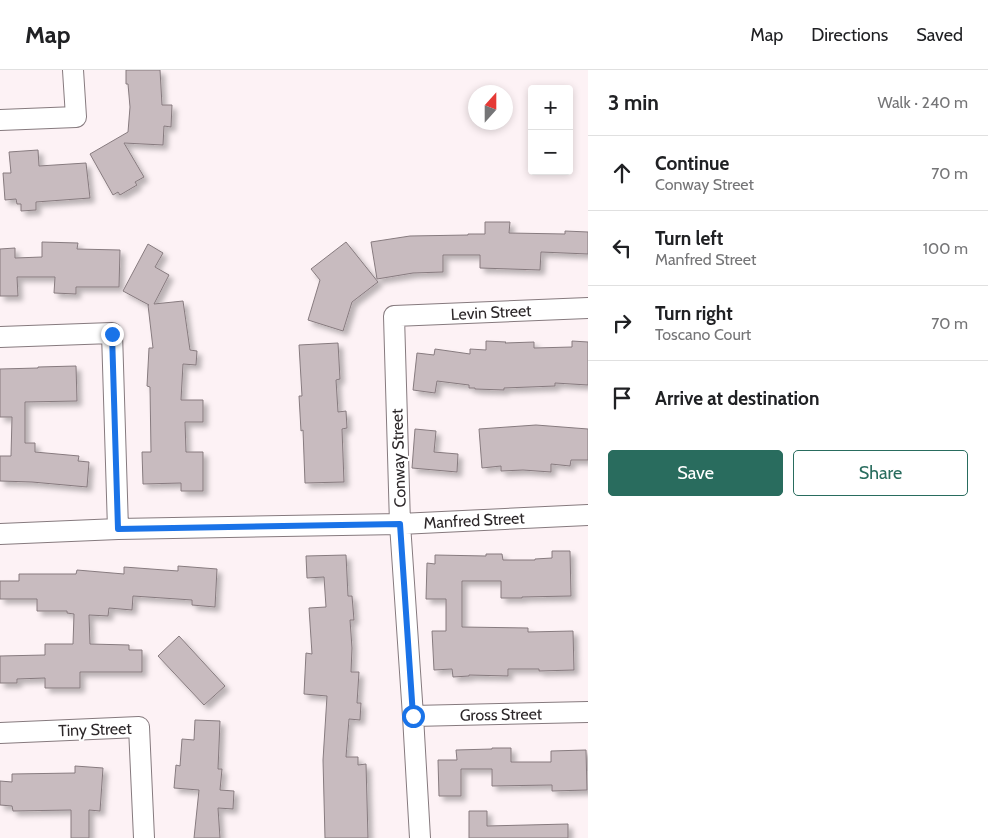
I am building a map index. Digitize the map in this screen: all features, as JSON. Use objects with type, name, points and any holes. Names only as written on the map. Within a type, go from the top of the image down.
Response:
[{"type":"street","points":[[0,120],[76,117],[73,70]]},
{"type":"street","name":"Levin Street","points":[[394,316],[588,308]]},
{"type":"street","name":"Conway Street","points":[[394,316],[400,524],[420,838]]},
{"type":"street","points":[[0,338],[112,334],[118,529]]},
{"type":"street","name":"Manfred Street","points":[[0,534],[118,529],[400,524],[588,515]]},
{"type":"street","name":"Gross Street","points":[[413,716],[588,712]]},
{"type":"street","name":"Tiny Street","points":[[0,733],[139,727],[144,838]]},
{"type":"building","points":[[126,70],[160,70],[162,105],[172,105],[171,127],[164,126],[163,145],[124,143],[144,177],[135,182],[137,185],[120,195],[118,192],[113,195],[90,154],[128,132],[130,107],[128,84],[126,84]]},
{"type":"building","points":[[38,150],[39,166],[86,163],[90,198],[36,202],[36,210],[21,211],[21,204],[17,204],[16,199],[5,200],[3,173],[11,173],[9,152]]},
{"type":"building","points":[[485,222],[510,222],[509,233],[565,234],[565,231],[588,232],[588,254],[541,252],[540,270],[480,268],[480,255],[443,255],[443,272],[413,273],[377,279],[371,242],[410,236],[485,234]]},
{"type":"building","points":[[42,242],[78,243],[77,249],[120,250],[119,287],[76,287],[76,294],[54,293],[55,277],[17,277],[18,296],[0,296],[0,249],[15,248],[15,258],[42,257]]},
{"type":"building","points":[[346,242],[378,282],[352,302],[343,331],[308,320],[320,280],[311,269]]},
{"type":"building","points":[[148,244],[163,253],[155,267],[169,275],[154,304],[183,301],[190,350],[197,351],[196,365],[183,364],[181,400],[203,400],[203,422],[185,422],[186,452],[203,452],[203,491],[181,491],[181,483],[143,484],[142,452],[151,452],[150,387],[147,386],[149,348],[153,348],[149,305],[123,291]]},
{"type":"building","points":[[486,341],[505,343],[534,342],[534,348],[572,347],[572,341],[588,342],[588,385],[555,383],[555,386],[504,388],[504,390],[475,389],[469,388],[469,385],[437,381],[435,393],[413,390],[417,353],[434,355],[435,349],[470,354],[470,349],[486,350]]},
{"type":"building","points":[[338,343],[340,379],[336,380],[338,412],[346,411],[347,428],[342,429],[344,482],[305,483],[303,430],[301,431],[299,396],[302,396],[299,345]]},
{"type":"building","points":[[76,366],[77,401],[25,402],[25,443],[35,443],[35,452],[79,456],[78,461],[89,462],[87,487],[0,481],[0,456],[11,456],[12,417],[0,417],[0,369]]},
{"type":"building","points":[[536,425],[588,429],[588,460],[571,460],[570,466],[551,464],[551,472],[501,471],[501,466],[482,468],[479,429]]},
{"type":"building","points":[[415,429],[436,431],[434,452],[458,454],[457,472],[412,468]]},
{"type":"building","points":[[552,551],[570,551],[571,596],[501,598],[501,581],[462,581],[462,627],[528,628],[528,632],[573,631],[574,670],[539,671],[539,669],[508,669],[508,676],[469,675],[453,677],[452,669],[434,670],[432,631],[446,631],[446,599],[426,599],[427,563],[435,564],[435,555],[486,556],[486,554],[502,554],[503,560],[535,560],[552,558]]},
{"type":"building","points":[[346,555],[348,596],[352,596],[354,620],[350,620],[351,672],[359,672],[357,703],[361,703],[360,720],[349,719],[346,757],[358,757],[358,765],[366,764],[368,838],[325,838],[323,760],[327,696],[304,694],[306,653],[312,654],[309,608],[326,607],[324,577],[307,578],[306,556]]},
{"type":"building","points":[[178,566],[217,569],[215,607],[192,605],[192,600],[133,596],[132,610],[109,608],[108,616],[89,615],[90,644],[129,645],[129,650],[142,650],[142,672],[80,672],[80,688],[45,688],[45,678],[17,679],[17,683],[0,683],[0,656],[45,655],[45,644],[73,644],[74,614],[67,613],[67,611],[37,611],[37,599],[0,599],[0,581],[19,581],[19,574],[76,574],[77,570],[124,574],[124,567],[178,571]]},
{"type":"building","points":[[179,636],[225,686],[204,705],[158,656]]},
{"type":"building","points":[[195,720],[220,721],[218,769],[222,769],[220,790],[234,791],[233,809],[218,808],[220,838],[194,838],[199,790],[174,788],[176,765],[180,766],[182,739],[194,740]]},
{"type":"building","points":[[511,748],[511,762],[551,762],[551,751],[586,750],[587,790],[552,791],[552,785],[492,786],[492,769],[461,769],[461,796],[439,796],[438,760],[457,760],[456,750]]},
{"type":"building","points":[[75,766],[103,768],[100,811],[89,810],[89,838],[71,838],[71,810],[13,811],[12,806],[0,805],[0,781],[12,782],[12,774],[75,773]]},
{"type":"building","points":[[469,811],[487,811],[487,826],[568,824],[568,838],[469,838]]},
{"type":"route","points":[[112,334],[118,529],[400,524],[413,716]]}]
